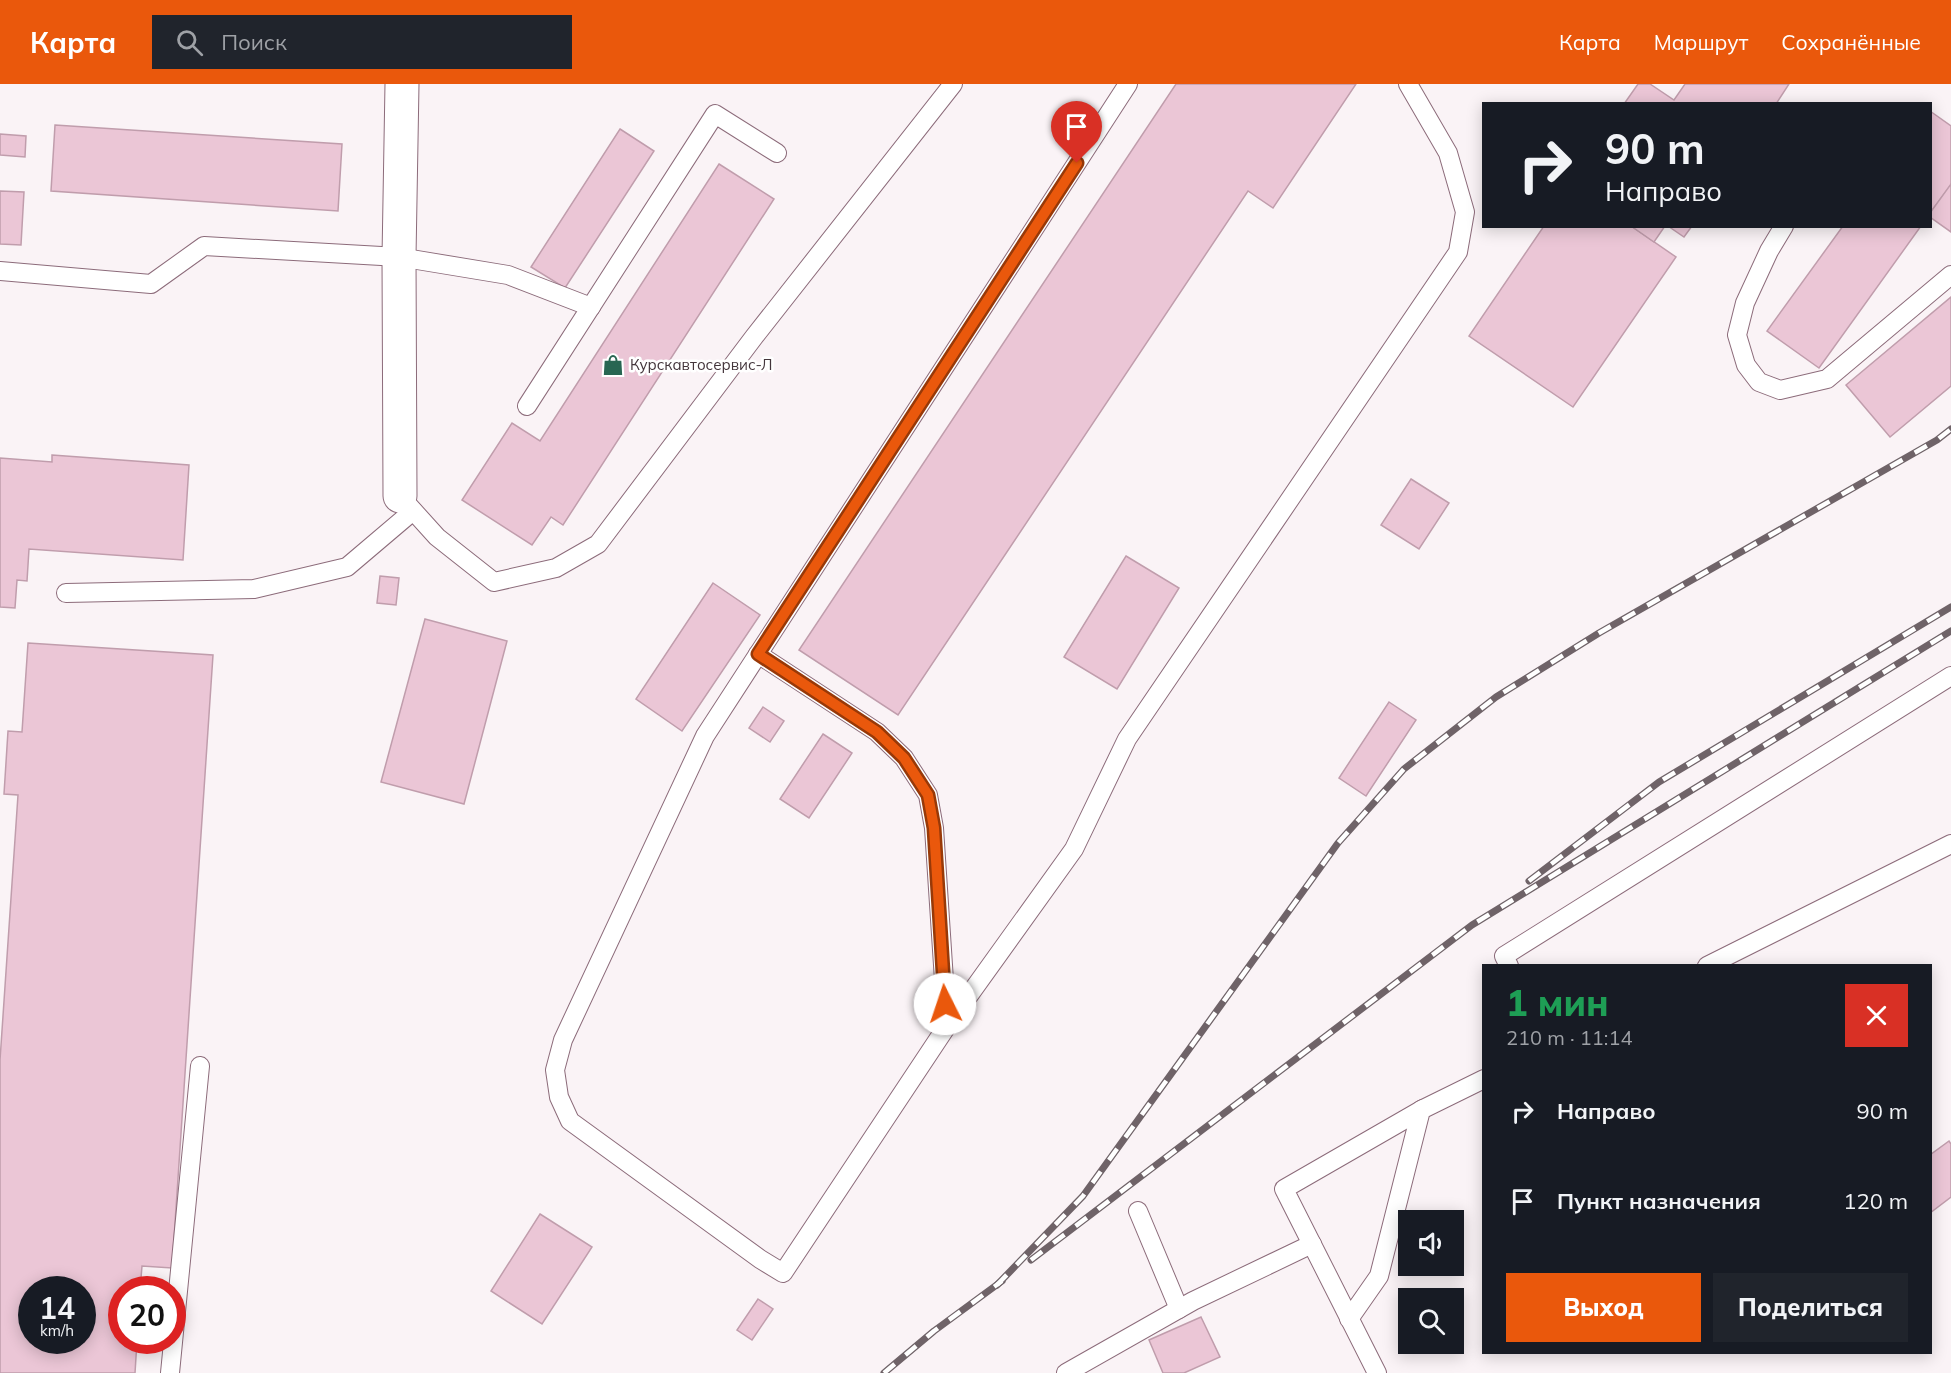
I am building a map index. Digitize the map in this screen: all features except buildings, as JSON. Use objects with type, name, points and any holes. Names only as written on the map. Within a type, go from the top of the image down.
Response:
[{"type":"street","points":[[402,84],[399,256],[407,503]]},
{"type":"lane","points":[[66,593],[254,589],[347,567],[407,503],[437,537],[494,582],[556,568],[598,544],[754,337],[952,84]]},
{"type":"lane","points":[[1128,84],[705,736],[563,1040],[555,1070],[559,1097],[570,1121],[760,1259],[783,1273],[947,1026],[1074,849],[1127,739],[1458,252],[1465,213],[1448,153],[1408,84]]},
{"type":"lane","points":[[527,406],[715,114],[777,153]]},
{"type":"lane","points":[[1783,228],[1769,251],[1745,303],[1737,335],[1746,365],[1760,382],[1779,390],[1827,379],[1951,275]]},
{"type":"lane","points":[[0,271],[151,284],[204,246],[399,256],[508,275],[591,307]]},
{"type":"lane","points":[[758,654],[877,732],[904,758],[928,795],[934,828],[947,1026]]},
{"type":"lane","points":[[1508,964],[1504,956],[1951,676]]},
{"type":"lane","points":[[1711,964],[1951,844]]},
{"type":"lane","points":[[170,1373],[200,1066]]},
{"type":"lane","points":[[1377,1373],[1284,1189],[1423,1109],[1482,1079]]},
{"type":"lane","points":[[1349,1319],[1379,1276],[1423,1109]]},
{"type":"lane","points":[[1138,1211],[1179,1309]]},
{"type":"lane","points":[[1066,1373],[1179,1309],[1312,1244]]},
{"type":"railway","points":[[997,1285],[1083,1196],[1338,843],[1404,769],[1496,697],[1599,633],[1937,440],[1951,429]]},
{"type":"railway","points":[[1529,881],[1659,782],[1951,607]]},
{"type":"railway","points":[[1031,1260],[1472,925],[1951,631]]},
{"type":"railway","points":[[884,1373],[934,1331],[1002,1281]]},
{"type":"place","name":"Курскавтосервис-Л","points":[[613,365]]},
{"type":"route","points":[[945,1004],[934,828],[928,795],[904,758],[877,732],[758,654],[1077,163]]}]
